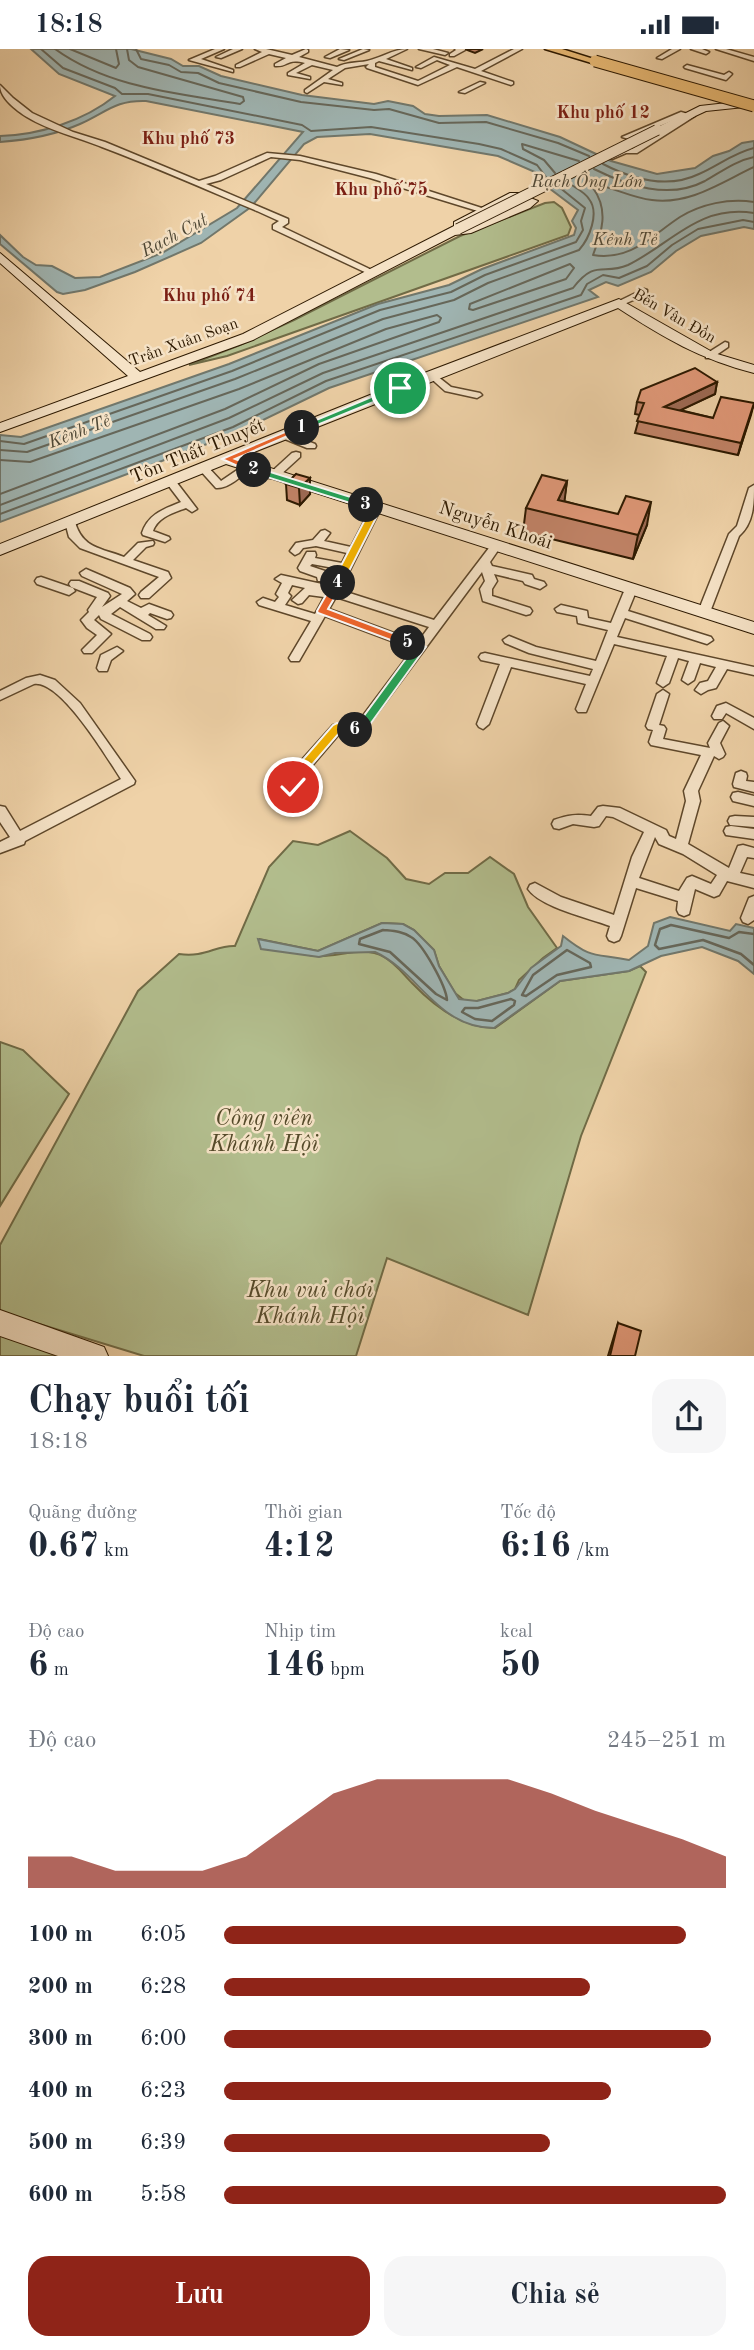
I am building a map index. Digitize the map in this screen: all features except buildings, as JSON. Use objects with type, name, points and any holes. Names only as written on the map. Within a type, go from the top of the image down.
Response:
[{"type":"main road","points":[[550,49],[754,103]]},
{"type":"main road","points":[[561,49],[739,104]]},
{"type":"main road","points":[[708,93],[754,103]]},
{"type":"main road","points":[[699,110],[708,93]]},
{"type":"main road","points":[[452,232],[699,110],[754,103]]},
{"type":"main road","name":"Trần Xuân Soạn","points":[[0,428],[248,337],[452,232],[472,229],[532,204],[530,199],[516,194],[454,227],[452,232]]},
{"type":"main road","points":[[0,257],[54,312],[130,379]]},
{"type":"main road","points":[[0,271],[54,312]]},
{"type":"main road","name":"Bến Vân Đồn","points":[[619,303],[660,330],[709,356],[754,369]]},
{"type":"main road","name":"Tôn Thất Thuyết","points":[[0,550],[432,375],[619,303]]},
{"type":"main road","name":"Nguyễn Khoái","points":[[226,459],[754,628]]},
{"type":"main road","points":[[0,1324],[77,1353]]},
{"type":"street","points":[[328,57],[346,50],[343,49]]},
{"type":"street","points":[[307,91],[348,64],[371,62],[404,49]]},
{"type":"street","points":[[422,49],[456,65],[511,83]]},
{"type":"street","points":[[452,55],[462,50],[458,49]]},
{"type":"street","points":[[475,71],[519,49]]},
{"type":"street","points":[[660,58],[677,49]]},
{"type":"street","points":[[694,49],[706,52]]},
{"type":"street","points":[[719,49],[732,50],[754,59]]},
{"type":"street","points":[[342,59],[366,50]]},
{"type":"street","points":[[258,54],[231,68],[191,60],[235,51],[258,54],[291,59],[338,69]]},
{"type":"street","points":[[277,65],[306,51]]},
{"type":"street","points":[[419,67],[438,55],[452,55],[485,66]]},
{"type":"street","points":[[380,59],[410,69]]},
{"type":"street","points":[[371,62],[373,65],[369,67],[418,83],[456,65]]},
{"type":"street","points":[[302,79],[290,74],[310,63]]},
{"type":"street","points":[[687,67],[727,76]]},
{"type":"street","points":[[323,80],[340,84]]},
{"type":"street","points":[[463,92],[482,83]]},
{"type":"street","points":[[0,87],[23,111],[65,131],[260,209],[285,221],[276,227],[374,274]]},
{"type":"street","points":[[647,143],[626,137],[699,110]]},
{"type":"street","points":[[611,158],[625,151],[634,151],[699,110]]},
{"type":"street","points":[[197,184],[218,178],[270,155],[300,158],[373,176],[484,210]]},
{"type":"street","name":"Tôn Thất Thuyết","points":[[619,303],[644,292]]},
{"type":"street","points":[[709,356],[726,345]]},
{"type":"street","points":[[432,375],[448,389],[477,395]]},
{"type":"street","points":[[284,435],[311,446]]},
{"type":"street","points":[[273,475],[296,455]]},
{"type":"street","points":[[203,468],[223,484],[246,467]]},
{"type":"street","points":[[165,539],[147,533],[150,524],[164,513],[190,506],[170,481]]},
{"type":"street","points":[[705,612],[734,534],[741,527],[754,488]]},
{"type":"street","points":[[295,658],[376,508]]},
{"type":"street","points":[[70,522],[70,530],[77,542],[164,575],[165,578],[145,595]]},
{"type":"street","points":[[316,543],[325,533]]},
{"type":"street","points":[[127,560],[142,545],[149,543]]},
{"type":"street","points":[[295,551],[300,545],[316,543],[354,551]]},
{"type":"street","points":[[304,792],[293,787],[305,771],[304,766],[337,728],[360,728],[436,625],[486,566],[496,546]]},
{"type":"street","points":[[322,578],[322,572],[303,568],[310,557],[346,567]]},
{"type":"street","points":[[486,566],[528,578],[540,585]]},
{"type":"street","points":[[486,566],[491,581],[486,589],[487,598],[526,611]]},
{"type":"street","points":[[86,573],[126,590],[129,594],[87,619],[105,634],[88,650]]},
{"type":"street","points":[[303,576],[322,578],[334,590]]},
{"type":"street","points":[[278,607],[285,596],[282,594],[285,580],[334,590],[436,625]]},
{"type":"street","points":[[41,582],[104,596],[94,610],[146,637]]},
{"type":"street","points":[[582,709],[631,589]]},
{"type":"street","points":[[298,600],[306,591],[334,590]]},
{"type":"street","points":[[119,601],[142,613],[139,615],[163,620]]},
{"type":"street","points":[[263,602],[320,615],[420,647]]},
{"type":"street","points":[[561,609],[583,614],[582,620],[612,634],[674,654],[754,671]]},
{"type":"street","points":[[621,613],[707,640]]},
{"type":"street","points":[[483,724],[496,660],[510,637],[533,650],[599,666]]},
{"type":"street","points":[[103,668],[105,658],[117,651]]},
{"type":"street","points":[[674,654],[663,688],[654,742],[714,753]]},
{"type":"street","points":[[688,680],[695,659]]},
{"type":"street","points":[[496,660],[594,681]]},
{"type":"street","points":[[701,690],[704,686],[712,685],[724,663]]},
{"type":"street","points":[[0,696],[31,681],[41,679],[51,682],[81,715],[129,781],[0,848]]},
{"type":"street","points":[[681,844],[693,801],[691,791],[714,753],[721,709],[726,707],[754,724]]},
{"type":"street","points":[[741,776],[739,785],[754,786]]},
{"type":"street","points":[[738,797],[754,801]]},
{"type":"street","points":[[559,824],[573,819],[594,822],[598,814],[607,810],[661,834],[664,840],[681,844],[728,875],[754,882]]},
{"type":"street","points":[[0,811],[19,839]]},
{"type":"street","points":[[754,822],[733,826],[754,834]]},
{"type":"street","points":[[535,889],[617,929],[639,857],[651,830]]},
{"type":"street","points":[[684,910],[686,892],[692,881],[714,891],[728,875],[743,850],[754,853]]},
{"type":"street","points":[[633,881],[676,897]]},
{"type":"street","points":[[748,918],[754,902]]},
{"type":"green space","points":[[554,202],[562,208],[571,227],[568,235],[227,356],[189,365],[294,320],[460,236],[545,203]]},
{"type":"green space","name":"Công viên Khánh Hội","points":[[350,831],[387,858],[406,879],[429,884],[445,873],[468,873],[490,857],[514,874],[528,907],[557,948],[519,980],[515,989],[477,1001],[465,1001],[455,993],[439,966],[434,950],[414,930],[403,924],[382,923],[318,951],[259,939],[316,956],[367,952],[384,957],[439,1007],[460,1020],[483,1027],[495,1028],[560,981],[629,971],[640,966],[646,972],[581,1136],[528,1315],[387,1258],[356,1356],[144,1356],[0,1312],[0,1245],[138,991],[179,954],[203,953],[235,946],[269,867],[293,841],[318,845]]},
{"type":"green space","points":[[0,1042],[23,1050],[69,1094],[0,1206]]},
{"type":"green space","points":[[0,1328],[60,1356],[0,1356]]},
{"type":"water","name":"Kênh Tẻ","points":[[31,49],[131,49],[171,59],[183,66],[199,66],[221,76],[302,95],[374,104],[388,101],[413,106],[425,114],[439,116],[487,115],[560,137],[611,161],[657,174],[695,168],[713,156],[742,143],[754,141],[754,229],[744,227],[701,236],[676,251],[651,272],[618,286],[606,282],[589,290],[598,297],[329,388],[236,433],[0,522],[0,435],[21,437],[229,364],[378,304],[449,285],[482,269],[574,235],[576,228],[572,221],[578,210],[541,182],[535,172],[498,156],[370,134],[317,137],[304,144],[251,207],[201,243],[135,272],[85,290],[63,294],[57,292],[0,244],[0,235],[23,257],[36,265],[52,266],[75,278],[100,277],[162,253],[237,208],[303,132],[135,101],[126,102],[61,131],[0,142],[0,136],[30,133],[75,119],[115,96],[59,74]]},
{"type":"water","points":[[670,917],[730,931],[736,924],[754,928],[754,974],[738,961],[702,947],[661,956],[629,971],[560,981],[494,1028],[474,1026],[458,1019],[443,1009],[404,972],[375,952],[335,953],[319,957],[261,949],[258,939],[318,951],[382,923],[403,924],[414,930],[434,950],[439,966],[459,999],[477,1001],[515,989],[531,968],[561,946],[563,936],[588,952],[629,960],[648,946],[654,923]]},
{"type":"district","name":"Khu phố 12","points":[[603,112]]},
{"type":"district","name":"Khu phố 73","points":[[188,138]]},
{"type":"district","name":"Khu phố 75","points":[[381,189]]},
{"type":"district","name":"Khu phố 74","points":[[209,295]]},
{"type":"route","points":[[293,787],[305,771],[304,766],[337,728],[360,728],[420,647],[322,611],[376,508],[226,459],[400,388]]},
{"type":"water label","name":"Rạch Ông Lớn","points":[[587,181]]},
{"type":"water label","name":"Rạch Cụt","points":[[174,235]]},
{"type":"park label","name":"Khu vui chơi Khánh Hội","points":[[310,1302]]}]
